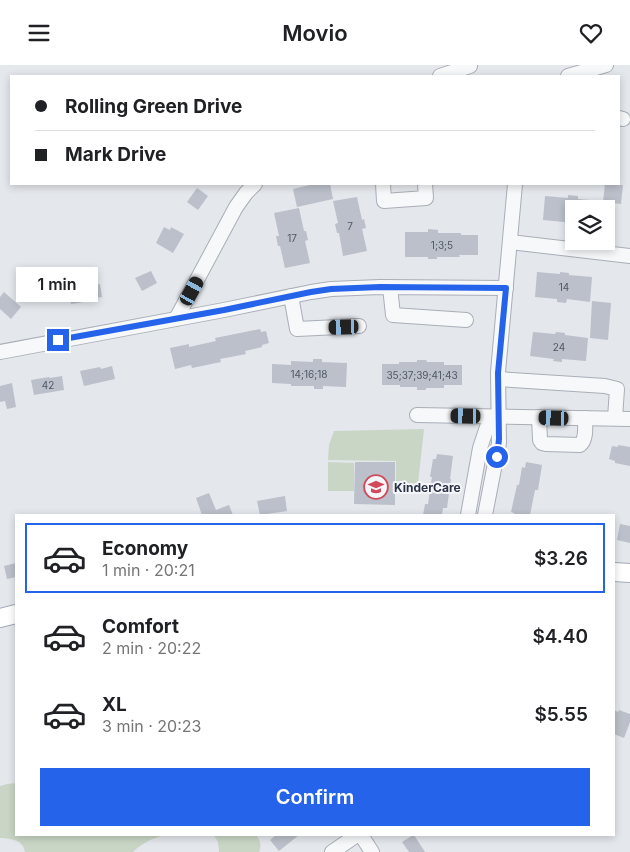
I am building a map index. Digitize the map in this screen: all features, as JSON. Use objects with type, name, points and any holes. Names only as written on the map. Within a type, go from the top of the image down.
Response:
[{"type":"main road","points":[[615,572],[630,573]]},
{"type":"main road","points":[[0,619],[15,614]]},
{"type":"street","points":[[571,75],[606,65]]},
{"type":"street","points":[[443,75],[470,66]]},
{"type":"street","points":[[176,319],[236,207],[254,185]]},
{"type":"street","points":[[383,185],[384,201],[426,198],[425,185]]},
{"type":"street","points":[[485,514],[498,453],[498,379],[515,185]]},
{"type":"street","points":[[510,243],[630,256]]},
{"type":"street","points":[[0,352],[331,289],[390,287],[506,288]]},
{"type":"street","points":[[390,287],[393,315],[466,320]]},
{"type":"street","points":[[291,296],[296,329],[359,326]]},
{"type":"street","points":[[498,379],[605,386],[617,389],[615,418]]},
{"type":"street","points":[[417,415],[630,419]]},
{"type":"street","points":[[468,514],[480,448],[487,427],[499,417]]},
{"type":"street","points":[[539,417],[540,440],[542,443],[580,445],[585,440],[585,418]]},
{"type":"street","points":[[332,852],[357,836]]},
{"type":"street","points":[[360,836],[372,852]]},
{"type":"green space","points":[[424,429],[417,492],[396,490],[396,461],[328,460],[329,445],[334,431]]},
{"type":"green space","points":[[328,462],[354,463],[354,491],[328,491]]},
{"type":"green space","points":[[15,783],[15,836],[162,836],[148,841],[133,852],[25,852],[22,844],[19,842],[0,838],[0,786]]},
{"type":"green space","points":[[215,836],[257,836],[260,843],[260,850],[259,852],[219,852],[218,842]]},
{"type":"building","points":[[310,185],[330,185],[333,199],[297,207],[293,189]]},
{"type":"building","points":[[605,185],[623,185],[621,204],[615,203],[615,200],[603,200]]},
{"type":"building","points":[[197,188],[208,196],[198,210],[187,202]]},
{"type":"building","points":[[568,195],[578,196],[578,199],[590,200],[565,200],[565,222],[543,220],[545,196],[568,198]]},
{"type":"building","points":[[357,197],[362,220],[364,219],[366,228],[362,229],[367,251],[343,256],[339,233],[337,233],[335,224],[338,223],[333,201]]},
{"type":"building","points":[[299,208],[308,240],[305,241],[310,263],[285,268],[276,236],[279,236],[274,213]]},
{"type":"building","points":[[164,227],[170,230],[171,227],[184,234],[173,253],[156,243]]},
{"type":"building","points":[[428,229],[438,230],[438,233],[478,235],[478,255],[437,257],[437,259],[405,257],[405,232],[428,232]]},
{"type":"building","points":[[151,271],[157,283],[142,291],[135,278]]},
{"type":"building","points":[[537,272],[560,274],[560,272],[569,273],[569,275],[592,277],[590,302],[567,299],[566,303],[557,302],[557,299],[535,297]]},
{"type":"building","points":[[100,284],[102,297],[71,304],[69,289]]},
{"type":"building","points":[[4,292],[21,307],[11,319],[0,309],[0,297]]},
{"type":"building","points":[[592,301],[611,303],[608,340],[590,338]]},
{"type":"building","points":[[260,329],[261,332],[266,331],[269,343],[262,345],[262,347],[245,351],[246,354],[220,359],[221,362],[192,368],[191,365],[175,369],[170,348],[189,344],[189,347],[216,341],[215,338]]},
{"type":"building","points":[[533,332],[555,334],[556,332],[588,338],[586,361],[562,359],[562,362],[530,356]]},
{"type":"building","points":[[313,359],[322,359],[322,362],[347,363],[346,387],[323,386],[323,389],[314,389],[314,386],[291,386],[291,384],[272,383],[272,364],[291,365],[291,361],[313,362]]},
{"type":"building","points":[[417,360],[444,362],[444,365],[462,365],[462,385],[444,385],[444,388],[417,390],[417,387],[382,385],[382,364],[417,362]]},
{"type":"building","points":[[112,366],[115,379],[84,386],[80,371]]},
{"type":"building","points":[[62,376],[64,390],[34,395],[31,380]]},
{"type":"building","points":[[12,383],[16,407],[7,409],[5,401],[0,402],[0,386]]},
{"type":"building","points":[[618,445],[630,447],[630,466],[615,463],[615,461],[609,459],[612,446],[618,447]]},
{"type":"building","points":[[437,454],[453,456],[447,508],[443,508],[442,514],[423,514],[425,504],[428,504],[433,459],[436,459]]},
{"type":"building","points":[[355,462],[395,462],[395,505],[354,504]]},
{"type":"building","points":[[526,462],[542,465],[538,490],[535,490],[530,514],[514,514],[511,512],[517,485],[519,485],[522,467],[525,468]]},
{"type":"building","points":[[209,493],[216,510],[229,505],[233,514],[202,514],[196,498]]},
{"type":"building","points":[[285,496],[287,511],[260,514],[257,501]]},
{"type":"building","points":[[620,524],[630,526],[630,543],[617,540]]},
{"type":"building","points":[[15,563],[15,577],[7,579],[4,566]]},
{"type":"building","points":[[615,710],[630,714],[630,722],[624,738],[615,734]]},
{"type":"building","points":[[275,836],[298,836],[279,851],[270,840]]},
{"type":"building","points":[[415,836],[425,852],[409,852],[402,842]]},
{"type":"place","name":"KinderCare","points":[[376,487]]},
{"type":"route","points":[[58,340],[331,289],[380,287],[506,288],[498,373],[499,439],[497,457]]}]
